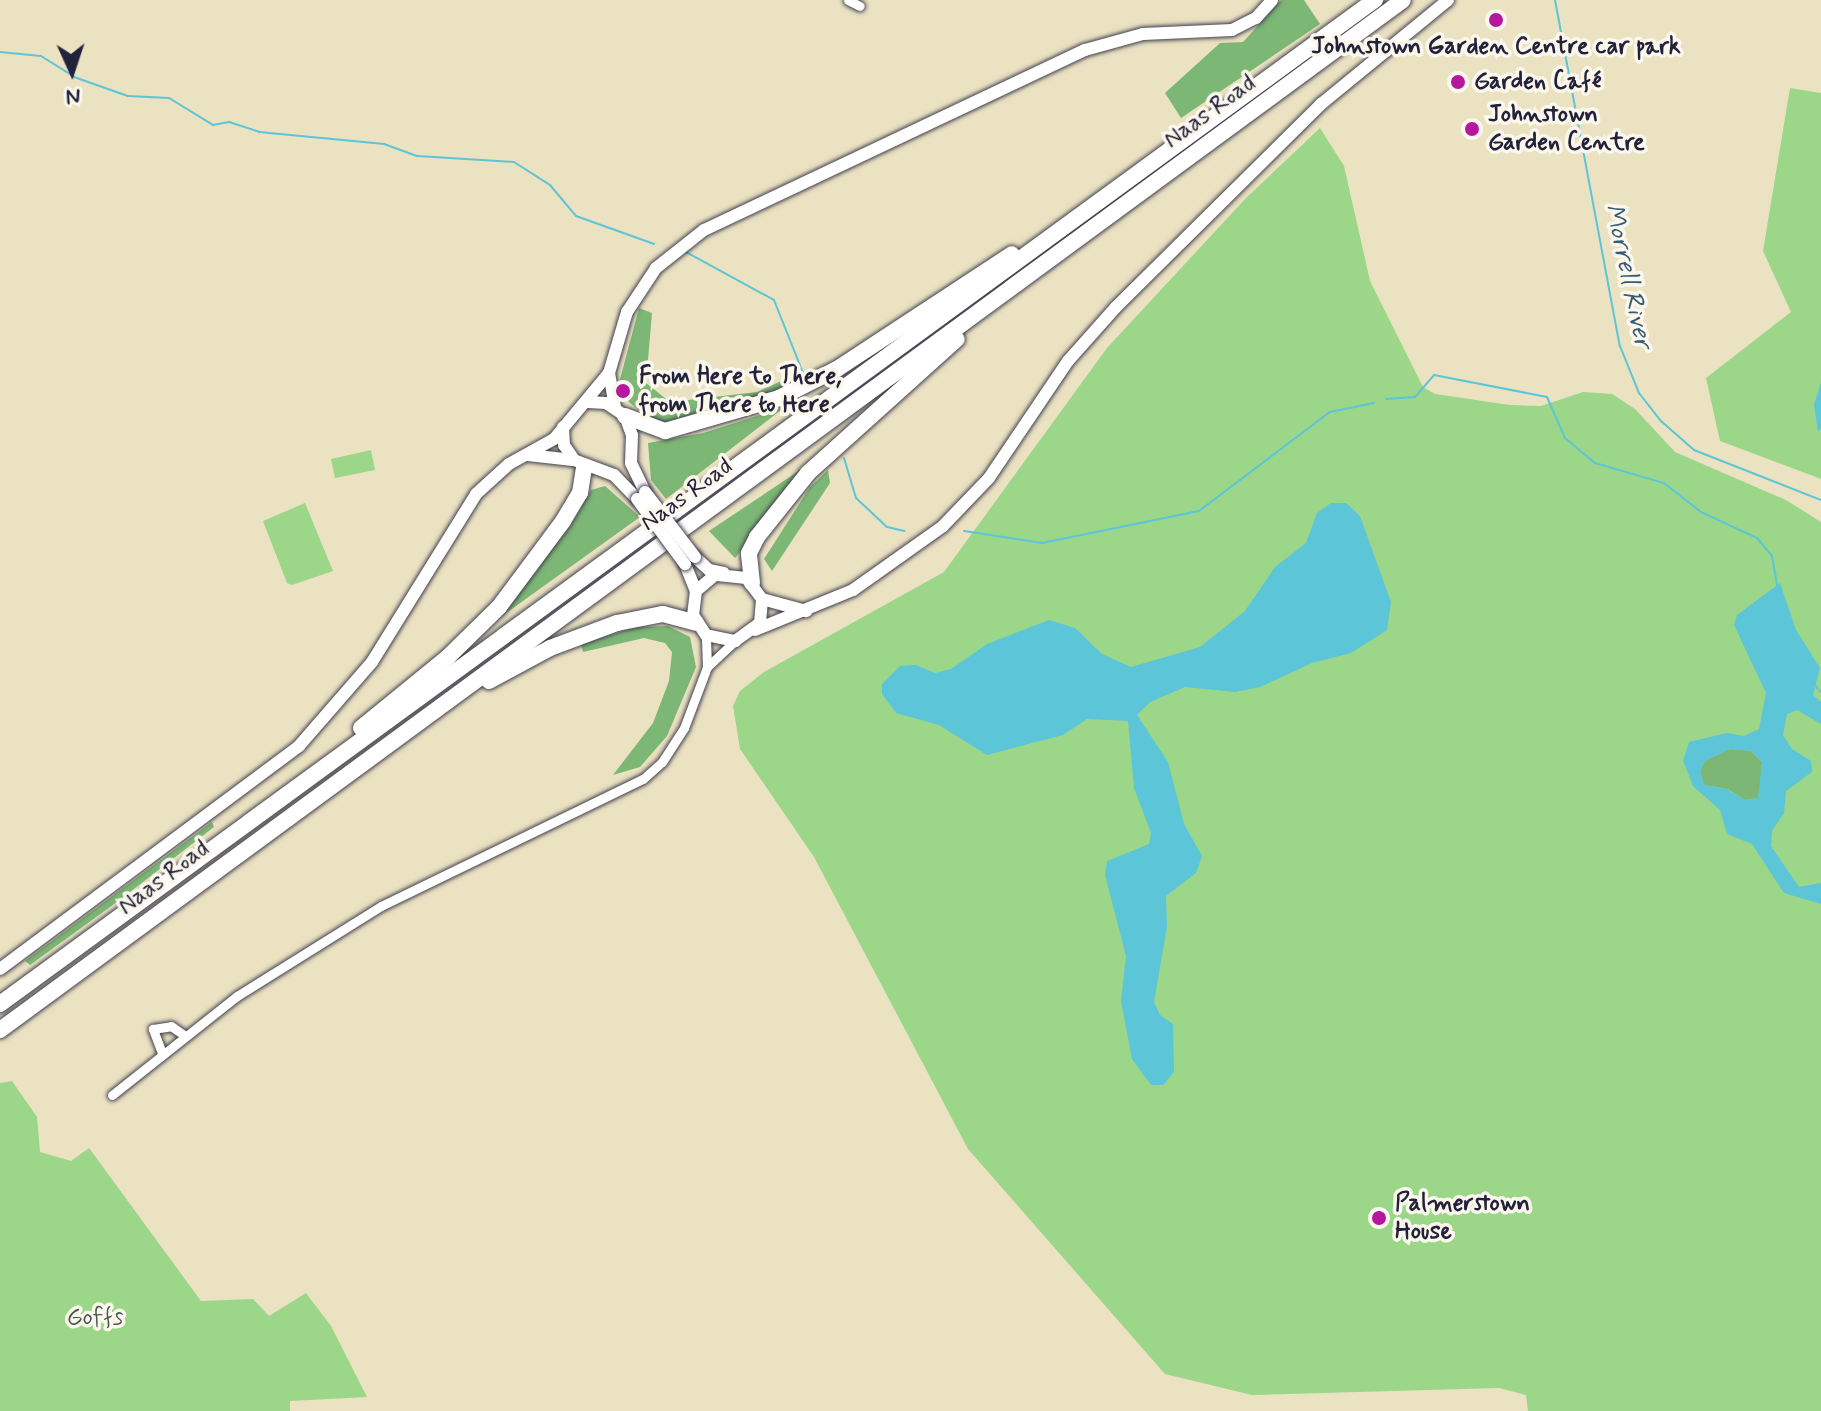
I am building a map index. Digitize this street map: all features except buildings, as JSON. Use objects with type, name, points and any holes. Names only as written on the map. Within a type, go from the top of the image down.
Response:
[{"type":"highway","name":"Naas Road","points":[[0,1030],[1173,159],[1375,0]]},
{"type":"highway","name":"Naas Road","points":[[0,1004],[148,894],[1173,159],[1403,0]]},
{"type":"highway","points":[[620,411],[653,429],[682,429],[750,409],[806,385],[1173,159]]},
{"type":"highway","points":[[752,583],[749,553],[757,537],[840,440],[1173,159]]},
{"type":"highway","points":[[148,894],[323,759],[479,627],[563,521],[584,481],[585,466]]},
{"type":"highway","points":[[289,816],[478,688],[550,648],[646,615],[701,629]]},
{"type":"street","points":[[848,0],[853,7],[860,6]]},
{"type":"street","points":[[0,969],[299,746],[372,662],[476,494],[563,427],[572,411],[588,402],[609,373],[622,325],[646,281],[669,255],[704,230],[1085,50],[1143,34],[1232,30],[1256,18],[1272,0]]},
{"type":"street","points":[[112,1095],[184,1035],[320,942],[429,879],[643,779],[673,747],[707,667],[735,641],[755,630],[806,611],[893,566],[943,526],[989,478],[1068,361],[1116,307],[1321,104],[1448,0]]},
{"type":"street","points":[[609,373],[620,411],[632,435],[630,450],[641,495]]},
{"type":"street","points":[[588,402],[620,411]]},
{"type":"street","points":[[563,427],[564,445],[585,466]]},
{"type":"street","points":[[585,466],[620,462],[630,450]]},
{"type":"street","points":[[525,456],[585,466],[614,475],[641,495],[690,560],[709,570],[752,583],[762,599],[762,615],[755,630]]},
{"type":"street","points":[[690,560],[696,591],[692,607],[701,629],[707,667]]},
{"type":"street","points":[[696,591],[724,573]]},
{"type":"street","points":[[762,599],[806,611]]},
{"type":"street","points":[[701,629],[735,641]]},
{"type":"street","points":[[162,1053],[153,1029],[171,1026],[184,1035]]},
{"type":"green space","points":[[1281,0],[1304,0],[1320,24],[1181,118],[1165,93],[1220,43],[1243,42]]},
{"type":"green space","points":[[1790,88],[1821,93],[1821,479],[1720,441],[1706,378],[1791,312],[1763,251]]},
{"type":"green space","points":[[1320,128],[1344,166],[1370,281],[1423,387],[1435,394],[1510,405],[1541,406],[1583,392],[1612,394],[1635,409],[1675,452],[1786,500],[1821,522],[1821,1411],[1528,1411],[1526,1395],[1499,1388],[1252,1395],[1165,1374],[968,1149],[814,857],[740,749],[733,706],[740,691],[764,672],[944,572],[1107,348],[1246,198]]},
{"type":"green space","points":[[639,308],[652,313],[646,383],[670,402],[757,392],[788,378],[793,387],[658,427],[629,402],[619,383]]},
{"type":"green space","points":[[785,407],[666,499],[651,480],[648,443],[703,433]]},
{"type":"green space","points":[[371,450],[375,470],[335,478],[331,459]]},
{"type":"green space","points":[[812,462],[735,558],[709,531]]},
{"type":"green space","points":[[828,470],[830,483],[772,571],[764,559],[810,487]]},
{"type":"green space","points":[[605,486],[640,517],[484,629],[570,526],[591,490]]},
{"type":"green space","points":[[305,503],[333,571],[292,585],[287,583],[263,521]]},
{"type":"green space","points":[[668,626],[690,637],[696,667],[667,736],[640,767],[613,775],[653,723],[669,681],[672,652],[665,643],[644,638],[583,652],[581,644],[636,627]]},
{"type":"green space","points":[[1730,749],[1751,751],[1762,762],[1759,798],[1745,800],[1728,789],[1704,785],[1700,771],[1705,761]]},
{"type":"green space","points":[[212,822],[214,827],[121,899],[30,965],[25,961]]},
{"type":"green space","name":"Goffs","points":[[12,1081],[37,1117],[40,1152],[71,1161],[89,1148],[201,1301],[253,1299],[269,1316],[306,1293],[331,1326],[367,1397],[290,1401],[290,1411],[0,1411],[0,1083]]},
{"type":"water","points":[[1821,382],[1821,429],[1818,431],[1814,405]]},
{"type":"water","points":[[1331,503],[1346,503],[1360,516],[1391,602],[1387,630],[1351,653],[1312,663],[1260,687],[1235,692],[1185,687],[1150,702],[1137,715],[1168,762],[1184,824],[1202,856],[1196,873],[1166,896],[1167,927],[1154,1002],[1160,1015],[1173,1024],[1174,1072],[1163,1085],[1151,1085],[1132,1059],[1121,1001],[1126,956],[1105,875],[1107,861],[1149,844],[1151,833],[1134,788],[1128,721],[1087,719],[1063,735],[987,755],[939,725],[896,713],[882,694],[882,684],[900,666],[916,665],[935,673],[951,669],[987,644],[1049,620],[1075,628],[1102,654],[1131,667],[1200,647],[1245,611],[1275,567],[1306,543],[1317,513]]},
{"type":"water","points":[[1780,583],[1796,630],[1820,668],[1813,695],[1821,702],[1821,724],[1797,710],[1787,714],[1783,735],[1792,749],[1811,761],[1812,772],[1786,791],[1784,813],[1772,831],[1771,846],[1799,887],[1821,883],[1821,904],[1784,893],[1752,844],[1727,834],[1720,810],[1693,786],[1683,761],[1689,742],[1727,733],[1744,736],[1759,729],[1766,693],[1734,625],[1737,615]],"holes":[[[1730,749],[1751,751],[1762,762],[1758,798],[1745,800],[1727,789],[1704,785],[1700,771],[1705,761]]]},
{"type":"waterway","name":"Morrell River","points":[[1555,0],[1620,346],[1639,393],[1661,421],[1694,450],[1821,500]]},
{"type":"waterway","points":[[0,52],[41,56],[74,77],[128,96],[169,98],[213,125],[229,122],[259,132],[384,144],[417,156],[514,162],[550,185],[576,216],[654,244]]},
{"type":"waterway","points":[[686,252],[774,300],[803,373]]},
{"type":"waterway","points":[[1386,399],[1415,397],[1434,375],[1547,397],[1565,438],[1595,463],[1664,483],[1701,512],[1757,538],[1772,556],[1777,585]]},
{"type":"waterway","points":[[964,531],[1042,543],[1199,511],[1330,412],[1374,403]]},
{"type":"waterway","name":"Morrell River","points":[[844,458],[856,498],[887,527],[905,531]]},
{"type":"waterway","points":[[1813,683],[1821,692]]},
{"type":"place","name":"Johnstown Garden Centre car park","points":[[1496,20]]},
{"type":"place","name":"Garden Café","points":[[1458,82]]},
{"type":"place","name":"Johnstown Garden Centre","points":[[1472,129]]},
{"type":"place","name":"From Here to There, from There to Here","points":[[623,391]]},
{"type":"place","name":"Palmerstown House","points":[[1379,1218]]}]
